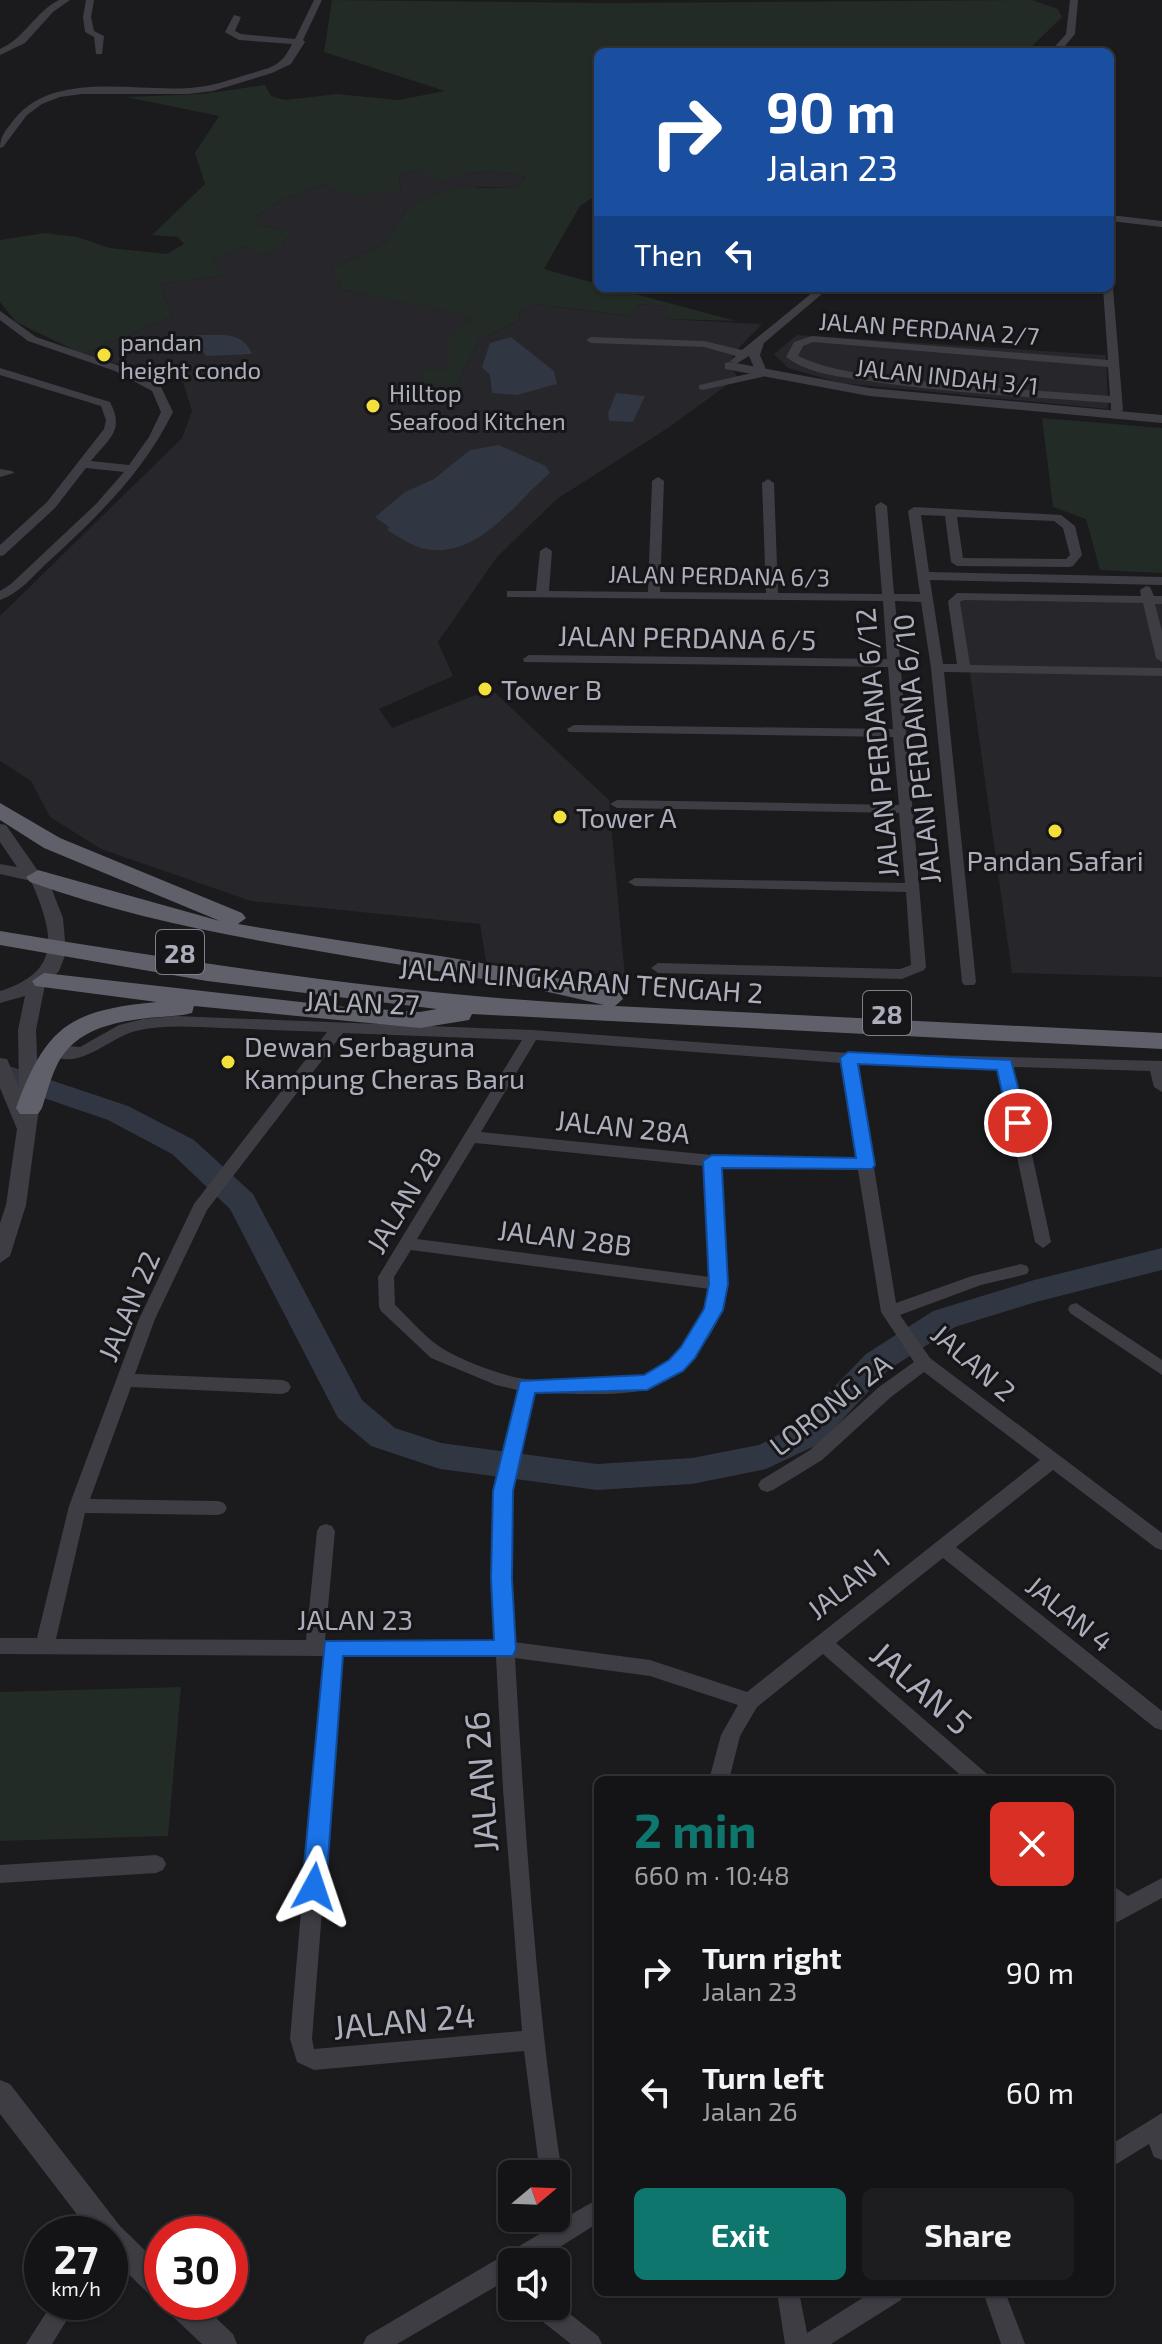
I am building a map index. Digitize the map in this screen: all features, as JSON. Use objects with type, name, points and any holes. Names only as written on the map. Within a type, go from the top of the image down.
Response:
[{"type":"highway","points":[[0,810],[52,843],[167,892],[304,944]]},
{"type":"highway","points":[[34,875],[156,913],[304,944],[511,974],[611,999]]},
{"type":"highway","name":"JALAN LINGKARAN TENGAH 2","points":[[0,922],[482,1007],[1162,1041]]},
{"type":"highway","name":"JALAN LINGKARAN TENGAH 2","points":[[0,938],[207,973],[611,999],[1162,1024]]},
{"type":"highway","points":[[40,983],[87,983],[210,1001],[420,1020],[482,1007]]},
{"type":"highway","points":[[27,1117],[41,1062],[93,1022],[122,1014],[210,1001]]},
{"type":"street","points":[[0,52],[33,33],[50,8],[66,0]]},
{"type":"street","points":[[90,0],[87,17],[90,32],[99,36],[99,52]]},
{"type":"street","points":[[0,145],[24,113],[39,102],[58,95],[82,91],[213,88],[269,71],[288,62],[318,0]]},
{"type":"street","points":[[1060,48],[1069,40],[1075,27],[1074,0]]},
{"type":"street","points":[[237,17],[230,32],[239,37],[300,42]]},
{"type":"street","points":[[1114,218],[1162,224]]},
{"type":"street","points":[[730,366],[819,292]]},
{"type":"street","points":[[1108,292],[1117,407]]},
{"type":"street","points":[[0,314],[32,339],[119,369],[157,389],[167,412],[156,439],[95,509],[15,587],[0,596]]},
{"type":"street","name":"JALAN PERDANA 2/7","points":[[1112,364],[812,339],[798,344],[792,357],[814,370],[1117,407]]},
{"type":"street","points":[[591,340],[704,344],[743,354]]},
{"type":"street","points":[[703,387],[762,374],[754,355],[759,344]]},
{"type":"street","name":"JALAN INDAH 3/1","points":[[730,366],[869,392],[1117,407],[1162,419]]},
{"type":"street","points":[[0,371],[106,404],[112,420],[110,429],[51,505],[0,552]]},
{"type":"street","points":[[83,464],[131,469]]},
{"type":"street","points":[[654,596],[658,481]]},
{"type":"street","points":[[768,483],[772,598]]},
{"type":"street","name":"JALAN PERDANA 6/12","points":[[658,968],[913,972],[919,967],[881,506]]},
{"type":"street","name":"JALAN PERDANA 6/10","points":[[951,515],[914,511],[937,668],[969,982]]},
{"type":"street","points":[[951,515],[1057,518],[1069,526],[1076,555],[1069,563],[957,562],[951,515]]},
{"type":"street","points":[[542,594],[546,551]]},
{"type":"street","points":[[923,576],[1162,581]]},
{"type":"street","points":[[1144,581],[1162,658]]},
{"type":"street","name":"JALAN PERDANA 6/3","points":[[511,594],[925,598]]},
{"type":"street","points":[[964,668],[954,601],[961,596],[1162,600]]},
{"type":"street","name":"JALAN PERDANA 6/5","points":[[529,659],[893,663]]},
{"type":"street","points":[[937,668],[1162,672]]},
{"type":"street","points":[[574,729],[900,733]]},
{"type":"street","points":[[617,804],[905,809]]},
{"type":"street","points":[[0,829],[34,875],[49,902],[57,949],[53,972],[40,983],[0,997]]},
{"type":"street","points":[[0,869],[34,875]]},
{"type":"street","points":[[635,882],[913,888]]},
{"type":"street","points":[[40,983],[27,1030],[41,1062]]},
{"type":"street","name":"JALAN 27","points":[[41,1062],[84,1054],[113,1034],[150,1023],[532,1035],[848,1058],[1159,1066]]},
{"type":"street","name":"JALAN 22","points":[[45,1646],[78,1506],[147,1319],[200,1208],[339,1027]]},
{"type":"street","points":[[27,1030],[41,1062]]},
{"type":"street","name":"JALAN 28","points":[[532,1035],[386,1277],[387,1307],[421,1343],[437,1354],[502,1380],[527,1386],[634,1385],[661,1376],[676,1365],[699,1336],[714,1310],[719,1284],[712,1161]]},
{"type":"street","name":"JALAN 2","points":[[848,1058],[891,1317],[921,1359],[1162,1543]]},
{"type":"street","points":[[0,1064],[8,1088],[27,1117],[16,1205],[0,1256]]},
{"type":"street","points":[[1005,1064],[1043,1242]]},
{"type":"street","points":[[1159,1066],[1162,1087]]},
{"type":"street","name":"JALAN 28A","points":[[472,1137],[712,1161],[866,1165]]},
{"type":"street","name":"JALAN 28B","points":[[405,1243],[719,1284]]},
{"type":"street","points":[[891,1317],[978,1280],[1021,1270]]},
{"type":"street","points":[[1076,1309],[1162,1369]]},
{"type":"street","name":"LORONG 2A","points":[[767,1485],[816,1455],[921,1359]]},
{"type":"street","points":[[124,1380],[282,1387]]},
{"type":"street","name":"JALAN 26","points":[[527,1386],[503,1491],[501,1579],[513,1789],[535,2040],[549,2160]]},
{"type":"street","name":"JALAN 1","points":[[722,1776],[731,1735],[750,1701],[1052,1461]]},
{"type":"street","points":[[78,1506],[218,1508]]},
{"type":"street","points":[[324,1647],[326,1531]]},
{"type":"street","name":"JALAN 4","points":[[943,1547],[1162,1722]]},
{"type":"street","name":"JALAN 5","points":[[822,1642],[975,1776]]},
{"type":"street","name":"JALAN 23","points":[[0,1646],[506,1649],[650,1668],[750,1701]]},
{"type":"street","name":"JALAN 24","points":[[324,1647],[301,2039],[305,2055],[314,2060],[535,2040]]},
{"type":"street","points":[[0,1874],[156,1864]]},
{"type":"street","points":[[1118,1912],[1162,1887]]},
{"type":"street","points":[[0,2093],[92,2216]]},
{"type":"street","points":[[1114,2154],[1158,2126],[1162,2150]]},
{"type":"street","points":[[542,2248],[594,2213]]},
{"type":"street","points":[[128,2256],[144,2271]]},
{"type":"street","points":[[375,2344],[498,2277]]},
{"type":"street","points":[[789,2296],[797,2344]]},
{"type":"street","points":[[810,2344],[887,2296]]},
{"type":"street","points":[[995,2296],[1013,2344]]},
{"type":"street","points":[[38,2344],[55,2320]]},
{"type":"street","points":[[197,2320],[223,2344]]},
{"type":"street","points":[[559,2320],[590,2344]]},
{"type":"shaded area","points":[[332,0],[608,3],[1032,0],[1058,9],[1062,17],[1030,48],[594,48],[594,197],[580,206],[544,269],[594,283],[594,292],[628,292],[736,321],[667,319],[666,306],[639,304],[630,316],[535,304],[519,311],[520,320],[480,339],[455,388],[425,383],[420,370],[450,369],[450,335],[471,320],[468,315],[343,290],[331,269],[387,242],[408,207],[454,188],[517,188],[525,177],[504,172],[482,172],[440,181],[417,170],[399,175],[401,190],[352,195],[333,190],[325,184],[280,201],[256,216],[259,225],[292,232],[281,246],[263,256],[246,246],[211,260],[226,275],[159,284],[173,316],[82,354],[16,322],[0,302],[0,240],[45,233],[77,237],[110,248],[167,254],[184,244],[178,237],[152,235],[205,184],[195,153],[219,116],[126,97],[202,94],[265,85],[271,96],[285,100],[337,94],[398,100],[445,91],[324,52]]},
{"type":"shaded area","points":[[417,170],[440,180],[461,174],[496,171],[525,176],[518,188],[480,187],[408,207],[387,242],[331,269],[343,290],[468,314],[471,320],[451,335],[451,369],[455,388],[480,339],[520,320],[519,311],[535,304],[629,316],[639,304],[667,306],[667,319],[762,324],[734,353],[729,366],[738,377],[665,430],[557,499],[497,557],[438,642],[453,676],[379,709],[392,728],[491,689],[609,800],[625,977],[486,962],[480,924],[251,901],[101,849],[50,817],[31,781],[0,761],[0,616],[182,438],[192,411],[183,382],[82,354],[173,316],[159,284],[225,275],[210,260],[246,246],[281,246],[292,232],[258,225],[256,216],[280,201],[325,184],[401,190],[399,175]]},
{"type":"shaded area","points":[[797,335],[1106,355],[1108,409],[841,383],[788,368],[774,354]]},
{"type":"shaded area","points":[[1042,418],[1162,428],[1162,573],[1100,570],[1086,519],[1053,507]]},
{"type":"shaded area","points":[[965,598],[1162,601],[1162,977],[1012,973],[960,602]]},
{"type":"shaded area","points":[[181,1687],[168,1836],[0,1841],[0,1692]]},
{"type":"water","points":[[192,337],[237,338],[252,354],[206,356]]},
{"type":"water","points":[[511,337],[554,371],[557,384],[517,395],[492,393],[490,375],[482,367],[490,343]]},
{"type":"water","points":[[616,393],[645,396],[633,422],[609,421],[608,413]]},
{"type":"water","points":[[499,445],[546,466],[550,473],[479,537],[463,546],[445,550],[426,549],[387,530],[389,527],[375,517],[405,492],[434,479],[470,450]]},
{"type":"waterway","points":[[0,1073],[118,1113],[183,1147],[242,1202],[350,1409],[383,1437],[440,1456],[597,1477],[692,1471],[766,1456],[809,1434],[877,1362],[944,1319],[1034,1291],[1162,1259]]},
{"type":"place","name":"pandan height condo","points":[[104,355]]},
{"type":"place","name":"Hilltop Seafood Kitchen","points":[[373,406]]},
{"type":"place","name":"Tower B","points":[[485,689]]},
{"type":"place","name":"Tower A","points":[[560,817]]},
{"type":"place","name":"Pandan Safari","points":[[1055,831]]},
{"type":"place","name":"Dewan Serbaguna Kampung Cheras Baru","points":[[228,1062]]},
{"type":"route","points":[[314,1887],[333,1647],[506,1649],[501,1579],[503,1491],[527,1386],[634,1385],[661,1376],[688,1353],[714,1310],[719,1284],[712,1161],[866,1165],[848,1058],[1005,1064],[1018,1123]]}]
